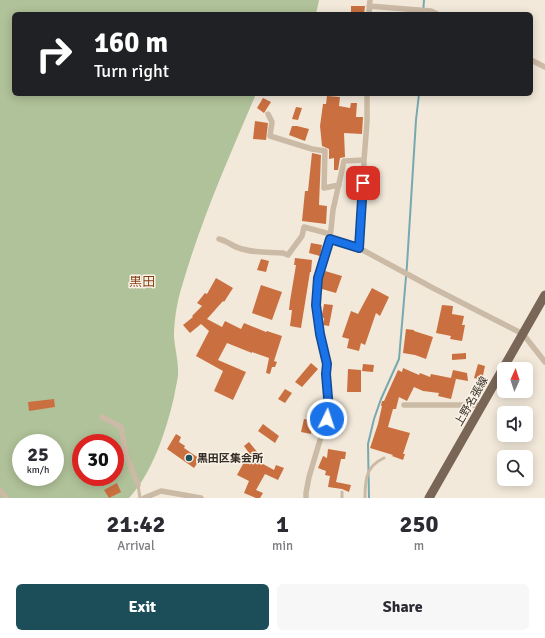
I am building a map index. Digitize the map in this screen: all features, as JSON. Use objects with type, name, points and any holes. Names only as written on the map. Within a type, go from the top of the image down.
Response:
[{"type":"main road","name":"上野名張線","points":[[429,498],[545,295]]},
{"type":"street","points":[[369,3],[433,12]]},
{"type":"street","points":[[533,61],[545,67]]},
{"type":"street","points":[[359,248],[367,122],[367,96]]},
{"type":"street","points":[[268,114],[272,122],[270,136],[312,149],[325,151],[324,188],[339,185]]},
{"type":"street","points":[[306,498],[309,477],[329,410],[326,374],[327,364],[320,334],[316,305],[318,278],[330,236],[333,210],[344,161],[364,160]]},
{"type":"street","points":[[219,239],[226,240],[235,247],[248,251],[283,253],[288,255],[302,236],[304,227],[330,236],[359,248],[522,334],[544,360]]},
{"type":"street","points":[[404,405],[483,405]]},
{"type":"street","points":[[102,417],[121,427],[126,455],[138,485]]},
{"type":"street","points":[[0,490],[6,498]]},
{"type":"street","points":[[144,498],[161,491],[201,498]]},
{"type":"lane","points":[[365,498],[366,477],[376,462],[384,458]]},
{"type":"lane","points":[[138,485],[140,498]]},
{"type":"lane","points":[[342,492],[342,498]]},
{"type":"green space","points":[[0,0],[319,0],[316,12],[12,12],[12,96],[255,96],[207,213],[180,292],[174,331],[178,376],[174,397],[158,450],[152,464],[129,498],[0,498]]},
{"type":"building","points":[[351,6],[365,6],[364,12],[351,12]]},
{"type":"building","points":[[327,96],[340,97],[339,106],[350,108],[351,103],[357,103],[356,117],[363,117],[362,134],[344,133],[345,157],[340,158],[338,170],[334,170],[334,158],[329,159],[329,149],[322,146],[320,126],[323,104],[326,104]]},
{"type":"building","points":[[263,98],[271,102],[264,113],[257,108]]},
{"type":"building","points":[[296,107],[302,108],[298,120],[292,119]]},
{"type":"building","points":[[255,121],[268,123],[266,140],[253,139]]},
{"type":"building","points":[[292,126],[309,129],[305,141],[289,135]]},
{"type":"building","points":[[312,153],[321,155],[319,205],[327,206],[326,224],[302,221],[305,191],[308,191]]},
{"type":"building","points":[[311,243],[322,245],[320,256],[309,253]]},
{"type":"building","points":[[295,258],[312,260],[301,328],[290,326],[292,310],[289,310],[296,265],[294,265]]},
{"type":"building","points":[[261,259],[269,261],[266,272],[257,270]]},
{"type":"building","points":[[325,271],[342,276],[336,293],[322,289],[322,279]]},
{"type":"building","points":[[216,278],[233,288],[224,302],[223,301],[207,319],[222,327],[225,321],[241,329],[244,323],[266,332],[267,331],[282,336],[274,361],[277,362],[275,367],[272,367],[270,374],[266,373],[269,358],[227,343],[218,360],[246,372],[233,400],[214,391],[223,371],[196,356],[209,331],[201,324],[190,333],[183,325],[193,317],[192,316],[202,306],[197,303],[205,293],[207,294]]},
{"type":"building","points":[[261,285],[282,292],[272,320],[252,313]]},
{"type":"building","points":[[372,288],[389,297],[380,316],[376,313],[365,345],[361,343],[359,351],[347,348],[349,339],[342,337],[351,311],[358,314]]},
{"type":"building","points":[[324,304],[333,305],[329,326],[323,325],[324,318],[322,315]]},
{"type":"building","points":[[442,305],[453,306],[452,314],[464,316],[462,325],[465,325],[462,341],[450,339],[451,336],[436,333]]},
{"type":"building","points":[[406,329],[414,330],[433,337],[426,359],[403,353]]},
{"type":"building","points":[[466,353],[466,359],[452,360],[452,354]]},
{"type":"building","points":[[311,363],[318,369],[302,387],[295,382]]},
{"type":"building","points":[[363,364],[374,365],[373,372],[362,371]]},
{"type":"building","points":[[478,364],[485,366],[482,380],[474,378]]},
{"type":"building","points":[[403,368],[419,375],[420,373],[430,377],[431,374],[456,379],[451,399],[438,396],[439,393],[423,391],[414,387],[407,401],[399,397],[396,409],[393,409],[388,427],[410,433],[403,454],[405,454],[403,460],[392,456],[393,455],[370,448],[378,424],[382,401],[384,401],[398,370],[402,372]]},
{"type":"building","points":[[348,369],[361,370],[361,392],[347,392]]},
{"type":"building","points":[[453,370],[467,373],[468,381],[451,378]]},
{"type":"building","points":[[285,389],[292,393],[285,403],[278,399]]},
{"type":"building","points":[[54,399],[55,407],[29,411],[28,402]]},
{"type":"building","points":[[304,419],[314,421],[311,434],[301,432]]},
{"type":"building","points":[[263,424],[279,436],[275,443],[258,431]]},
{"type":"building","points":[[176,434],[181,437],[179,442],[185,446],[184,448],[200,459],[194,468],[167,449]]},
{"type":"building","points":[[249,442],[258,453],[252,458],[274,470],[276,465],[284,468],[278,480],[265,474],[256,490],[263,493],[260,498],[244,493],[249,481],[237,475],[249,453],[244,446]]},
{"type":"building","points":[[328,449],[346,452],[345,459],[341,459],[336,482],[351,485],[349,492],[342,489],[328,487],[330,476],[325,475],[326,471],[318,468],[323,456],[327,458]]},
{"type":"building","points":[[111,486],[118,486],[121,492],[109,498],[104,490]]},
{"type":"waterway","points":[[423,12],[424,0]]},
{"type":"waterway","points":[[369,498],[368,444],[381,399],[399,359],[419,96]]},
{"type":"place","name":"黒田区集会所","points":[[189,458]]},
{"type":"district","name":"黒田","points":[[142,281]]},
{"type":"route","points":[[327,419],[329,410],[326,374],[327,364],[320,334],[316,305],[318,278],[330,239],[359,248],[363,183]]}]
